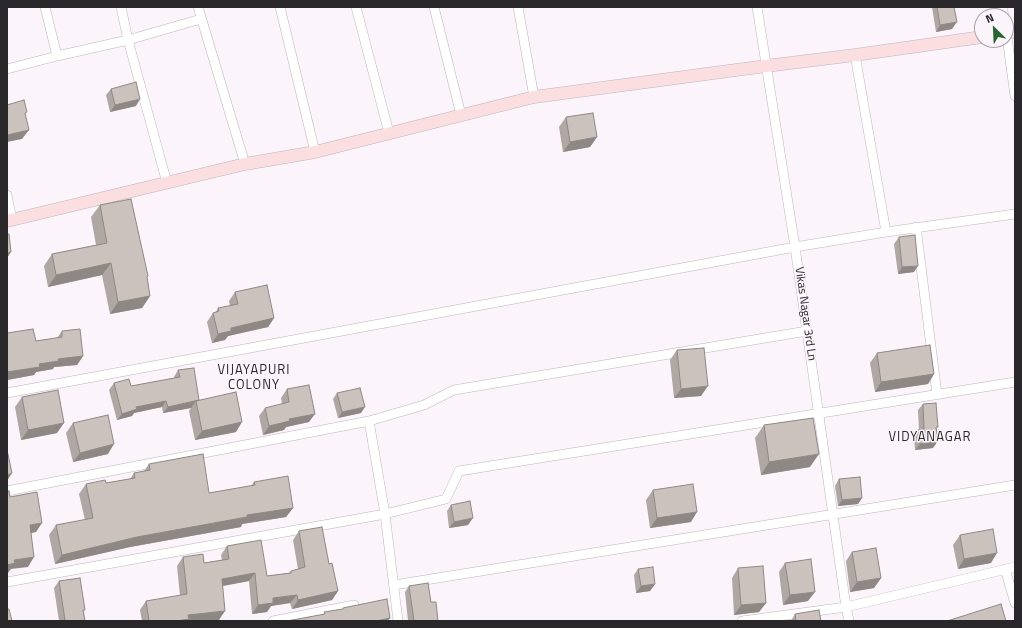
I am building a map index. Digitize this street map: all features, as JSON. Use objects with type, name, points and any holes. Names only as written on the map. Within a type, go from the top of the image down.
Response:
[{"type":"street","points":[[45,7],[57,56]]},
{"type":"street","points":[[121,7],[128,40],[167,183]]},
{"type":"street","points":[[198,7],[245,164]]},
{"type":"street","points":[[280,7],[315,152]]},
{"type":"street","points":[[356,7],[389,133]]},
{"type":"street","points":[[434,7],[461,116]]},
{"type":"street","points":[[518,7],[534,97]]},
{"type":"street","name":"Vikas Nagar 3rd Ln","points":[[757,7],[795,247],[849,621]]},
{"type":"street","points":[[7,69],[128,40],[201,19]]},
{"type":"street","points":[[7,195],[9,220],[245,164],[315,152],[534,97],[974,38]]},
{"type":"street","points":[[1008,48],[1015,96]]},
{"type":"street","points":[[855,55],[886,232]]},
{"type":"street","points":[[7,393],[795,247],[916,227],[1015,214]]},
{"type":"street","points":[[916,227],[937,394]]},
{"type":"street","points":[[7,491],[370,420],[424,405],[454,390],[807,331]]},
{"type":"street","points":[[7,582],[385,514],[446,499],[459,471],[1015,382]]},
{"type":"street","points":[[370,420],[385,514],[394,585],[392,598],[398,621]]},
{"type":"street","points":[[394,585],[1015,485]]},
{"type":"street","points":[[742,621],[846,606],[1015,567]]},
{"type":"street","points":[[1005,569],[1015,603]]},
{"type":"street","points":[[273,621],[365,603]]},
{"type":"building","points":[[937,7],[954,7],[957,22],[940,25]]},
{"type":"building","points":[[136,82],[140,99],[115,105],[111,89]]},
{"type":"building","points":[[24,100],[29,130],[7,135],[7,105]]},
{"type":"building","points":[[593,113],[597,137],[570,142],[566,117]]},
{"type":"building","points":[[131,199],[148,276],[150,296],[118,302],[111,263],[56,275],[52,254],[107,243],[100,205]]},
{"type":"building","points":[[7,234],[9,234],[11,252],[7,253]]},
{"type":"building","points":[[915,235],[918,266],[902,267],[899,237]]},
{"type":"building","points":[[267,285],[274,318],[231,328],[231,331],[218,334],[213,313],[219,311],[218,308],[238,304],[235,292]]},
{"type":"building","points":[[33,329],[36,341],[62,337],[62,331],[80,329],[83,356],[58,359],[59,361],[39,364],[40,367],[7,372],[7,333]]},
{"type":"building","points":[[930,345],[934,374],[881,382],[877,353]]},
{"type":"building","points":[[704,348],[708,386],[681,389],[677,350]]},
{"type":"building","points":[[194,368],[199,400],[168,407],[166,401],[136,407],[137,409],[122,414],[114,383],[129,379],[131,386],[180,377],[178,370]]},
{"type":"building","points":[[309,385],[315,414],[289,419],[290,421],[269,426],[265,408],[289,402],[287,389]]},
{"type":"building","points":[[360,388],[365,407],[342,412],[337,393]]},
{"type":"building","points":[[58,390],[64,423],[28,430],[22,397]]},
{"type":"building","points":[[236,392],[242,422],[202,431],[196,401]]},
{"type":"building","points":[[936,403],[938,427],[936,427],[938,441],[920,444],[918,430],[924,429],[923,404]]},
{"type":"building","points":[[108,415],[114,444],[80,453],[73,423]]},
{"type":"building","points":[[813,418],[819,454],[769,462],[764,425]]},
{"type":"building","points":[[7,450],[12,473],[7,475]]},
{"type":"building","points":[[203,454],[209,493],[255,485],[254,482],[288,476],[293,508],[247,515],[247,517],[137,537],[62,555],[56,525],[93,518],[86,484],[105,480],[106,483],[135,478],[134,473],[150,470],[149,464]]},
{"type":"building","points":[[860,477],[862,498],[842,500],[839,479]]},
{"type":"building","points":[[693,484],[697,512],[657,518],[653,490]]},
{"type":"building","points":[[9,491],[10,497],[37,492],[42,523],[30,525],[34,557],[14,560],[15,563],[7,565],[7,492]]},
{"type":"building","points":[[470,501],[473,518],[454,522],[451,505]]},
{"type":"building","points":[[322,527],[329,564],[332,563],[338,591],[298,600],[297,595],[273,598],[273,603],[258,605],[255,573],[222,579],[225,611],[188,615],[189,619],[177,621],[149,621],[146,601],[187,594],[183,557],[203,554],[204,563],[229,559],[227,546],[261,540],[267,576],[291,573],[291,571],[305,567],[299,531]]},
{"type":"building","points":[[993,529],[997,553],[964,559],[960,535]]},
{"type":"building","points":[[876,548],[881,578],[857,582],[852,552]]},
{"type":"building","points":[[811,559],[815,592],[790,595],[785,563]]},
{"type":"building","points":[[763,566],[766,603],[741,605],[738,568]]},
{"type":"building","points":[[653,567],[655,584],[641,586],[638,569]]},
{"type":"building","points":[[80,578],[85,610],[83,610],[85,621],[63,621],[65,620],[59,581]]},
{"type":"building","points":[[428,583],[431,602],[436,602],[438,621],[414,621],[409,586]]},
{"type":"building","points":[[387,599],[390,618],[376,621],[287,621],[325,614],[324,612]]},
{"type":"building","points":[[1001,604],[1006,621],[947,621]]},
{"type":"building","points":[[7,609],[9,609],[12,621],[7,621]]},
{"type":"building","points":[[819,610],[821,621],[796,621],[795,614]]},
{"type":"district","name":"VIJAYAPURI COLONY","points":[[254,378]]},
{"type":"district","name":"VIDYANAGAR","points":[[930,438]]}]
